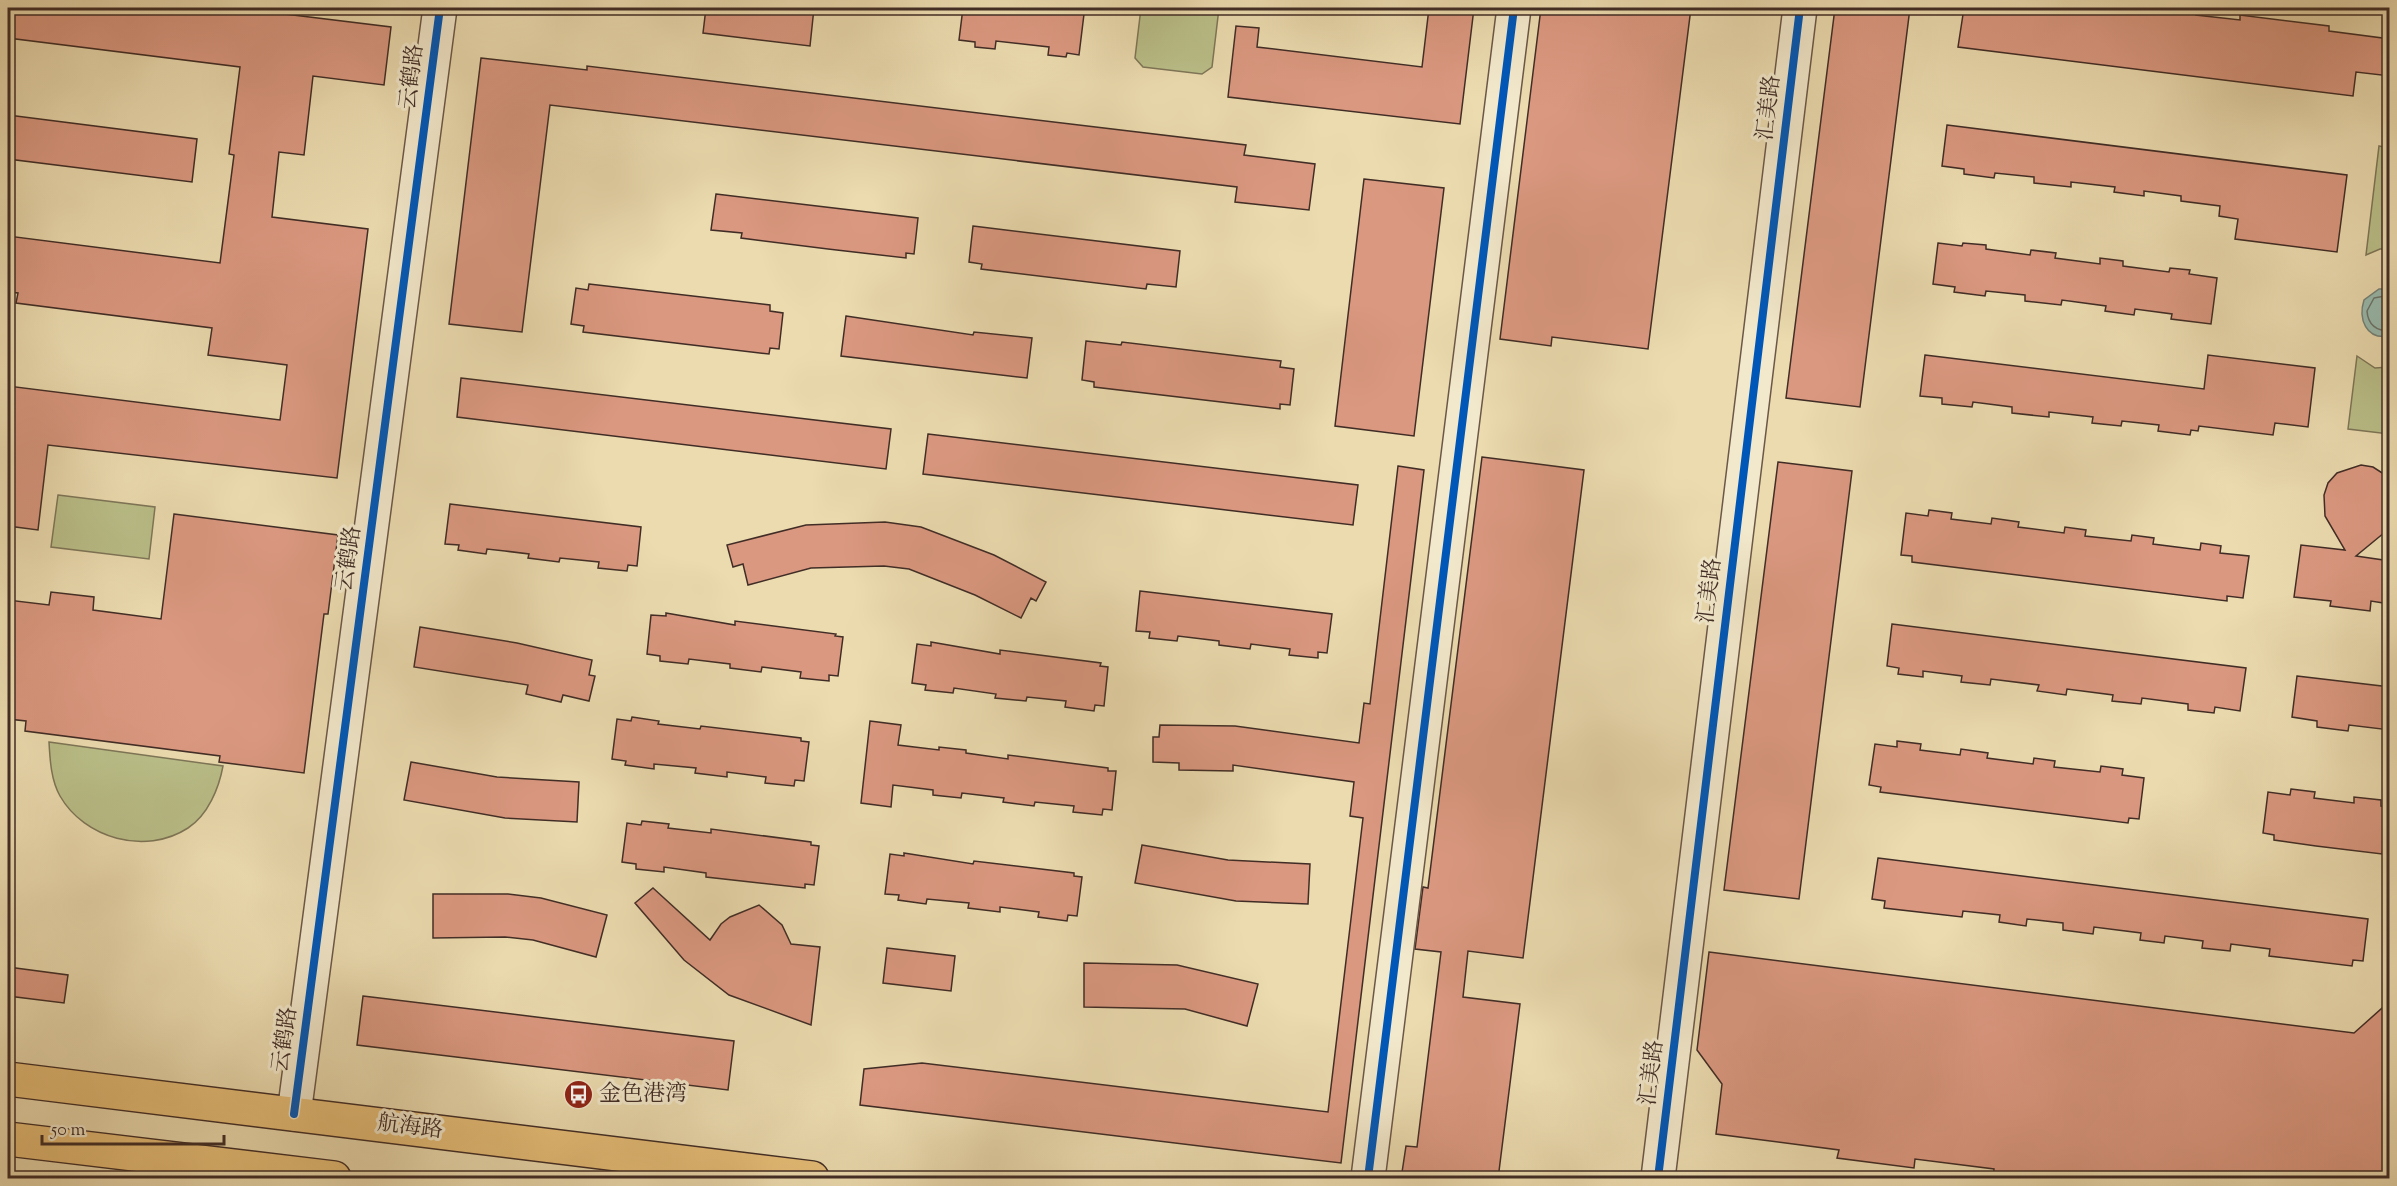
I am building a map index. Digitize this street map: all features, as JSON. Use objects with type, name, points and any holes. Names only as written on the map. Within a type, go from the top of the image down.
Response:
[{"type":"main road","name":"航海路","points":[[8,1079],[812,1179]]},
{"type":"main road","points":[[8,1139],[334,1179]]},
{"type":"street","name":"云鹤路","points":[[294,1114],[440,8]]},
{"type":"street","points":[[1368,1179],[1514,8]]},
{"type":"street","name":"汇美路","points":[[1658,1179],[1800,8]]},
{"type":"green space","points":[[1141,8],[1219,8],[1212,67],[1202,74],[1143,67],[1135,58]]},
{"type":"green space","points":[[2379,146],[2389,148],[2389,249],[2380,249],[2366,255]]},
{"type":"green space","points":[[2357,356],[2375,368],[2389,367],[2389,434],[2348,429]]},
{"type":"green space","points":[[58,495],[155,507],[149,559],[51,547]]},
{"type":"green space","points":[[49,742],[223,766],[212,800],[195,823],[171,836],[153,841],[135,841],[100,832],[84,823],[71,811],[60,796],[53,777]]},
{"type":"water","points":[[2379,289],[2389,289],[2389,336],[2375,335],[2369,331],[2363,321],[2364,300]]},
{"type":"building","points":[[8,8],[235,8],[391,27],[384,85],[313,76],[304,155],[279,152],[272,217],[368,229],[337,478],[48,445],[38,530],[8,526],[8,386],[280,420],[287,365],[208,355],[212,328],[16,303],[18,293],[8,292],[8,236],[220,263],[234,155],[229,154],[240,67],[8,38]]},
{"type":"building","points":[[706,8],[814,8],[810,46],[703,33]]},
{"type":"building","points":[[963,8],[1073,8],[1072,12],[1084,14],[1079,55],[1067,53],[1066,57],[1048,55],[1049,47],[996,41],[995,49],[975,47],[975,42],[959,40]]},
{"type":"building","points":[[1429,8],[1474,8],[1460,124],[1228,97],[1236,26],[1259,28],[1257,47],[1422,67]]},
{"type":"building","points":[[1541,8],[1691,8],[1648,349],[1552,337],[1551,346],[1500,339]]},
{"type":"building","points":[[1835,8],[1910,8],[1860,407],[1786,398]]},
{"type":"building","points":[[1964,8],[2141,8],[2172,12],[2172,8],[2182,8],[2197,9],[2196,15],[2240,20],[2240,15],[2329,26],[2329,31],[2390,39],[2390,76],[2356,72],[2353,96],[1958,47]]},
{"type":"building","points":[[481,58],[587,70],[587,66],[1246,145],[1244,155],[1315,164],[1309,210],[1235,202],[1237,187],[550,105],[522,332],[449,324]]},
{"type":"building","points":[[8,115],[197,139],[192,182],[8,159]]},
{"type":"building","points":[[1947,125],[2347,175],[2337,252],[2235,239],[2238,219],[2219,216],[2220,206],[2181,201],[2181,196],[2144,191],[2144,196],[2114,192],[2115,187],[2071,182],[2071,187],[2034,183],[2034,177],[1995,173],[1994,178],[1964,174],[1964,169],[1942,166]]},
{"type":"building","points":[[1364,179],[1444,188],[1414,436],[1335,426]]},
{"type":"building","points":[[716,194],[918,218],[914,254],[906,253],[906,258],[828,249],[741,238],[742,233],[711,230]]},
{"type":"building","points":[[973,226],[1180,251],[1176,287],[1147,284],[1146,289],[981,269],[982,264],[969,262]]},
{"type":"building","points":[[1938,243],[1962,246],[1963,243],[1986,245],[1986,249],[2030,255],[2031,250],[2056,253],[2055,258],[2100,264],[2100,258],[2123,261],[2123,266],[2169,272],[2170,268],[2190,270],[2189,274],[2217,278],[2211,324],[2171,319],[2172,314],[2135,309],[2134,315],[2105,311],[2106,306],[2062,300],[2061,305],[2025,301],[2025,295],[1986,291],[1985,296],[1954,292],[1955,287],[1933,284]]},
{"type":"building","points":[[589,284],[770,305],[770,311],[783,313],[779,349],[770,348],[769,354],[583,332],[584,326],[571,324],[576,288],[588,290]]},
{"type":"building","points":[[846,316],[973,335],[974,332],[1032,338],[1027,378],[841,356]]},
{"type":"building","points":[[1086,341],[1121,345],[1122,342],[1281,361],[1280,367],[1294,369],[1290,405],[1280,404],[1280,409],[1094,387],[1094,382],[1082,380]]},
{"type":"building","points":[[1925,355],[2204,389],[2208,355],[2315,368],[2308,427],[2275,423],[2273,435],[2199,426],[2198,431],[2191,430],[2190,435],[2158,431],[2159,425],[2122,421],[2121,426],[2092,423],[2093,417],[2049,412],[2049,417],[2012,413],[2012,407],[1973,402],[1972,407],[1942,404],[1942,398],[1920,396]]},
{"type":"building","points":[[461,378],[891,429],[886,469],[457,417]]},
{"type":"building","points":[[928,434],[1358,485],[1353,525],[923,474]]},
{"type":"building","points":[[1482,457],[1584,470],[1523,958],[1468,951],[1463,997],[1520,1004],[1498,1179],[1401,1179],[1406,1146],[1417,1147],[1441,952],[1415,949],[1423,887],[1428,888]]},
{"type":"building","points":[[1778,462],[1852,471],[1799,899],[1724,890]]},
{"type":"building","points":[[2361,465],[2373,467],[2390,478],[2390,528],[2356,556],[2390,561],[2390,604],[2371,601],[2370,611],[2330,606],[2331,601],[2294,597],[2301,545],[2345,550],[2325,516],[2324,495],[2328,483],[2337,473]]},
{"type":"building","points":[[1398,466],[1424,470],[1341,1163],[860,1105],[864,1069],[922,1063],[1328,1112],[1363,818],[1350,816],[1354,782],[1233,765],[1233,771],[1179,770],[1179,763],[1153,762],[1153,737],[1159,737],[1160,725],[1235,726],[1359,743],[1364,703],[1370,704]]},
{"type":"building","points":[[450,504],[641,527],[637,566],[628,565],[627,571],[598,568],[599,562],[560,558],[559,562],[528,558],[529,554],[487,549],[486,554],[458,550],[459,545],[445,544]]},
{"type":"building","points":[[1929,510],[1952,513],[1951,519],[1991,524],[1992,518],[2019,522],[2018,527],[2064,533],[2065,527],[2086,530],[2085,536],[2131,541],[2132,535],[2154,538],[2153,544],[2200,550],[2201,543],[2221,546],[2220,553],[2249,556],[2243,598],[2227,596],[2227,601],[1912,562],[1912,556],[1901,555],[1906,513],[1928,516]]},
{"type":"building","points":[[174,514],[338,535],[328,614],[324,614],[304,773],[219,762],[220,756],[25,731],[26,721],[8,719],[8,600],[49,605],[51,592],[94,597],[93,610],[161,619]]},
{"type":"building","points":[[885,522],[921,527],[994,555],[1046,582],[1036,601],[1031,598],[1021,618],[975,595],[909,569],[884,566],[811,568],[748,585],[743,564],[733,567],[727,545],[806,525]]},
{"type":"building","points":[[1140,591],[1332,614],[1327,653],[1318,652],[1318,658],[1289,655],[1290,649],[1251,644],[1250,649],[1219,645],[1219,641],[1178,636],[1177,641],[1149,638],[1150,632],[1136,631]]},
{"type":"building","points":[[666,613],[735,625],[735,621],[836,634],[835,636],[843,637],[838,676],[829,675],[829,681],[800,678],[801,672],[762,667],[761,672],[730,668],[730,664],[689,659],[688,664],[660,661],[660,656],[647,654],[651,615],[666,616]]},
{"type":"building","points":[[1892,624],[2246,668],[2240,711],[2215,707],[2214,713],[2188,710],[2188,704],[2142,698],[2141,704],[2112,701],[2113,695],[2067,689],[2066,695],[2037,691],[2039,685],[1991,679],[1990,685],[1961,682],[1962,676],[1923,671],[1923,677],[1898,674],[1899,668],[1887,666]]},
{"type":"building","points":[[420,627],[517,643],[592,660],[589,675],[595,676],[589,701],[563,695],[561,702],[526,694],[528,685],[414,667]]},
{"type":"building","points":[[931,642],[1000,654],[1000,650],[1101,663],[1100,666],[1108,667],[1104,706],[1095,705],[1094,711],[1065,707],[1066,701],[1027,697],[1026,701],[995,698],[996,694],[954,688],[953,693],[925,690],[926,685],[912,683],[917,644],[931,646]]},
{"type":"building","points":[[2297,676],[2390,687],[2390,730],[2349,725],[2348,731],[2317,727],[2317,721],[2292,717]]},
{"type":"building","points":[[632,717],[659,721],[658,724],[700,729],[701,726],[801,738],[801,741],[809,742],[804,781],[795,780],[794,786],[765,783],[766,777],[727,772],[727,777],[695,773],[696,768],[654,764],[654,769],[625,765],[626,761],[612,759],[617,719],[631,721]]},
{"type":"building","points":[[870,721],[901,725],[898,745],[939,750],[939,747],[1008,759],[1008,755],[1108,768],[1108,771],[1116,771],[1112,810],[1103,809],[1102,815],[1073,812],[1074,806],[1035,802],[1034,806],[1003,802],[1004,798],[962,793],[961,798],[933,795],[933,790],[893,785],[891,807],[861,803]]},
{"type":"building","points":[[1897,741],[1921,744],[1920,750],[1960,755],[1961,749],[1988,753],[1987,758],[2033,764],[2034,758],[2055,761],[2054,767],[2100,772],[2101,766],[2123,769],[2122,775],[2144,778],[2139,819],[2129,818],[2128,823],[1880,792],[1881,787],[1869,785],[1875,744],[1897,747]]},
{"type":"building","points":[[411,762],[497,777],[579,782],[577,822],[505,818],[404,800]]},
{"type":"building","points":[[2291,789],[2315,792],[2314,798],[2354,803],[2354,797],[2381,800],[2381,806],[2390,807],[2390,849],[2383,848],[2382,854],[2274,840],[2274,835],[2263,833],[2268,792],[2290,795]]},
{"type":"building","points":[[642,821],[669,824],[668,828],[711,833],[711,829],[811,842],[811,845],[819,846],[814,885],[805,884],[805,888],[706,877],[706,873],[664,867],[664,872],[636,869],[636,864],[622,862],[627,823],[641,825]]},
{"type":"building","points":[[1142,845],[1228,860],[1310,864],[1308,904],[1236,901],[1135,883]]},
{"type":"building","points":[[904,853],[973,864],[974,861],[1074,873],[1074,876],[1082,877],[1077,916],[1068,915],[1067,921],[1038,917],[1039,912],[1000,907],[1000,912],[968,908],[969,903],[927,899],[926,904],[898,900],[899,895],[885,894],[890,854],[904,856]]},
{"type":"building","points":[[1878,858],[2368,919],[2363,961],[2353,960],[2352,966],[2269,956],[2270,949],[2231,944],[2230,951],[2202,948],[2203,941],[2165,936],[2164,943],[2140,940],[2141,933],[2094,927],[2093,934],[2063,930],[2063,923],[2027,919],[2026,926],[1999,922],[2000,915],[1963,911],[1962,917],[1884,908],[1885,901],[1872,899]]},
{"type":"building","points":[[653,888],[710,940],[721,924],[730,917],[759,905],[782,925],[791,944],[820,947],[811,1025],[729,995],[684,960],[635,903]]},
{"type":"building","points":[[433,894],[508,894],[541,898],[607,915],[596,957],[533,940],[505,937],[433,938]]},
{"type":"building","points":[[887,948],[955,956],[951,991],[883,983]]},
{"type":"building","points":[[1709,952],[2354,1033],[2390,1001],[2390,1179],[1993,1179],[1994,1169],[1915,1159],[1914,1168],[1837,1158],[1839,1150],[1716,1134],[1722,1084],[1697,1050]]},
{"type":"building","points":[[1084,963],[1177,965],[1258,984],[1247,1026],[1185,1009],[1084,1007]]},
{"type":"building","points":[[8,967],[68,975],[64,1003],[8,996]]},
{"type":"building","points":[[363,996],[734,1041],[728,1090],[357,1045]]},
{"type":"cycle path","points":[[294,1114],[440,8]]},
{"type":"cycle path","points":[[1368,1178],[1514,8]]},
{"type":"cycle path","points":[[1658,1178],[1800,8]]},
{"type":"place","name":"金色港湾","points":[[578,1095]]}]
